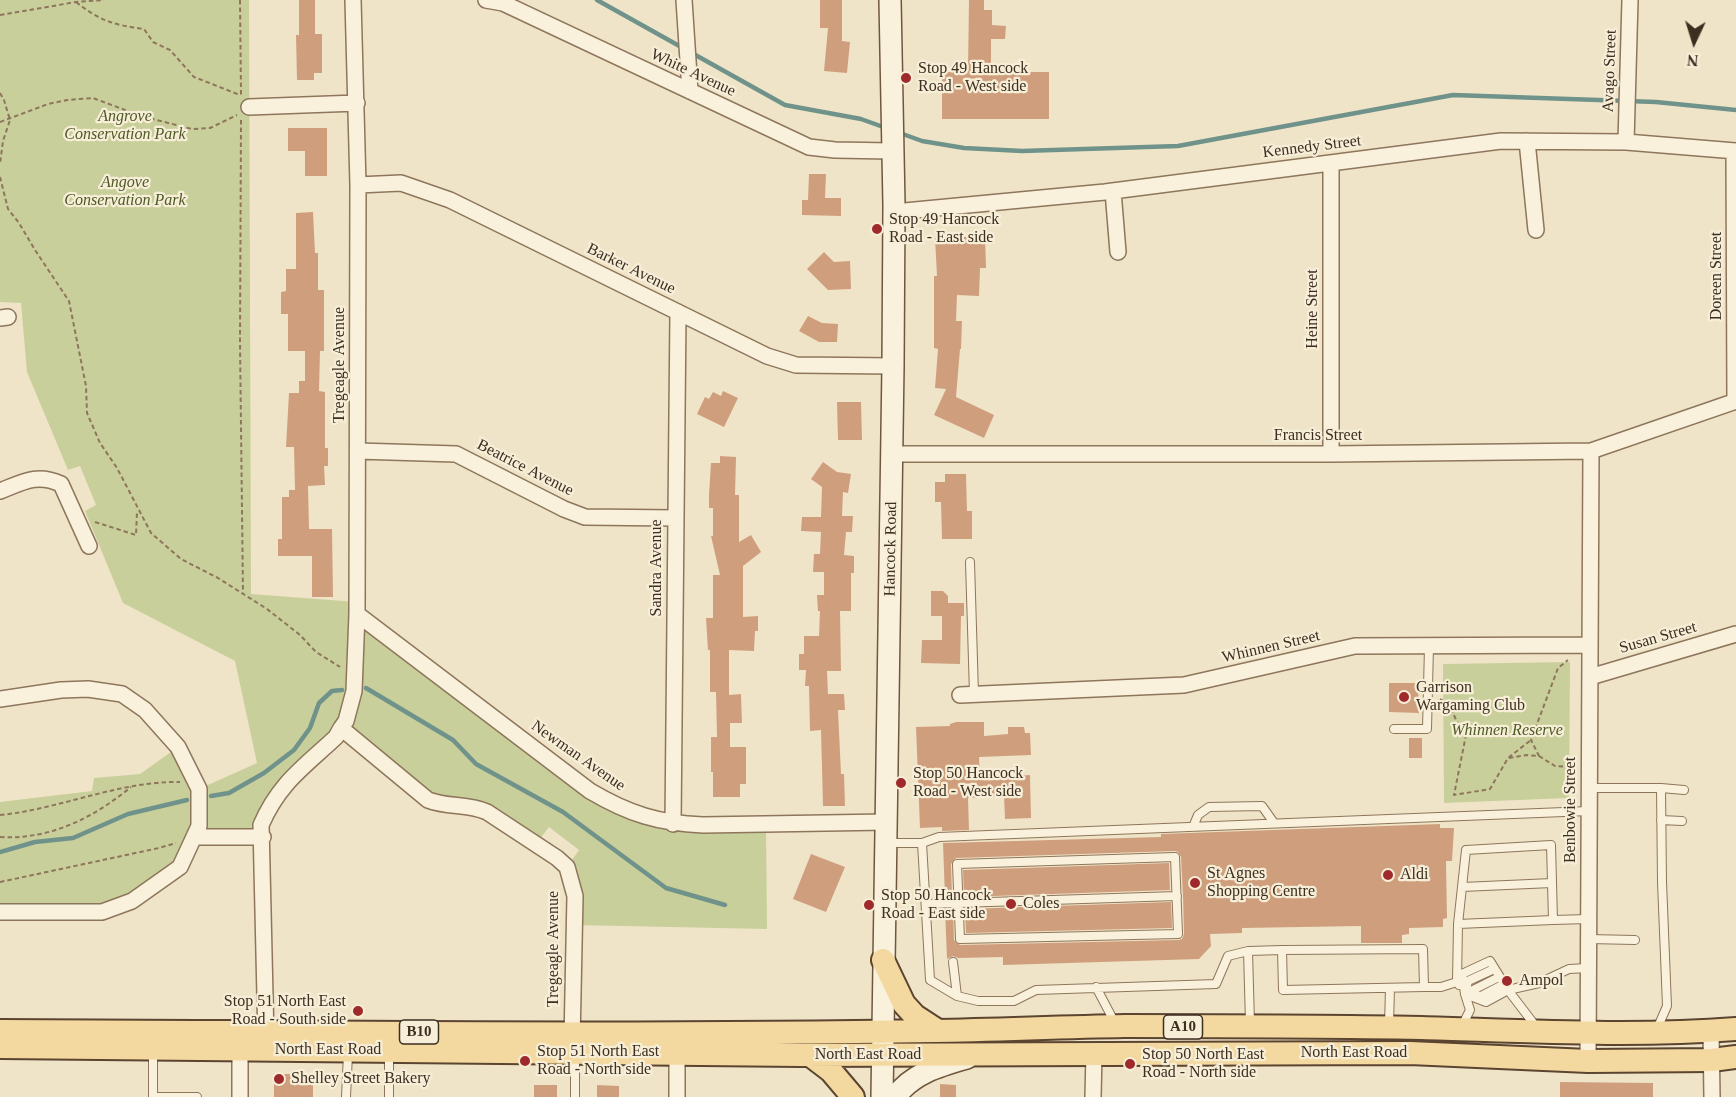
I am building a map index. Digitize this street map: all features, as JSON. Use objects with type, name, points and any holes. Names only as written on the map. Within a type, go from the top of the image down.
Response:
[{"type":"main road","name":"Hancock Road","points":[[882,1097],[893,366],[894,212],[890,0]]},
{"type":"main road","points":[[883,960],[904,1004],[915,1016],[938,1031]]},
{"type":"main road","name":"North East Road","points":[[266,1040],[348,1050],[389,1050],[677,1043],[882,1031],[1030,1027],[1389,1027],[1588,1033],[1655,1033],[1736,1029]]},
{"type":"main road","points":[[1250,1027],[1257,1037],[1320,1053]]},
{"type":"main road","name":"North East Road","points":[[0,1031],[240,1040],[573,1045]]},
{"type":"main road","name":"North East Road","points":[[0,1047],[153,1048],[240,1040]]},
{"type":"main road","name":"North East Road","points":[[677,1043],[810,1055],[1410,1053],[1588,1061],[1736,1057]]},
{"type":"main road","points":[[895,1097],[914,1078],[928,1071],[982,1054]]},
{"type":"main road","points":[[810,1055],[831,1071],[853,1097]]},
{"type":"street","name":"Tregeagle Avenue","points":[[266,1040],[261,825],[274,797],[336,737],[345,722],[354,691],[357,614],[358,185],[353,0]]},
{"type":"street","name":"White Avenue","points":[[486,0],[502,3],[809,147],[835,150],[891,137]]},
{"type":"street","points":[[684,0],[690,91]]},
{"type":"street","name":"Avago Street","points":[[1626,142],[1630,0]]},
{"type":"street","points":[[244,105],[357,103]]},
{"type":"street","name":"Kennedy Street","points":[[894,212],[1113,191],[1501,141],[1626,142],[1735,151]]},
{"type":"street","points":[[1527,141],[1536,230]]},
{"type":"street","name":"Doreen Street","points":[[1735,151],[1736,401]]},
{"type":"street","name":"Heine Street","points":[[1331,163],[1331,454]]},
{"type":"street","name":"Barker Avenue","points":[[358,185],[401,183],[450,200],[767,356],[796,365],[893,366]]},
{"type":"street","points":[[1113,191],[1118,252]]},
{"type":"street","name":"Sandra Avenue","points":[[673,824],[678,312]]},
{"type":"street","name":"Francis Street","points":[[892,454],[1331,454],[1591,451],[1736,401]]},
{"type":"street","name":"Beatrice Avenue","points":[[358,451],[456,454],[564,509],[585,517],[675,518]]},
{"type":"street","name":"Benbowie Street","points":[[1588,1061],[1591,451]]},
{"type":"street","points":[[0,491],[36,478],[61,484],[88,546]]},
{"type":"street","name":"Newman Avenue","points":[[357,614],[590,790],[618,807],[673,824],[887,832]]},
{"type":"street","name":"Susan Street","points":[[1590,677],[1736,634]]},
{"type":"street","name":"Whinnen Street","points":[[967,695],[1184,685],[1356,646],[1590,645]]},
{"type":"street","points":[[0,699],[61,690],[88,689],[122,694],[145,710],[178,747],[199,789],[199,826],[180,867],[132,901],[102,912],[0,912]]},
{"type":"street","name":"Tregeagle Avenue","points":[[341,728],[428,800],[444,806],[475,806],[557,858],[567,867],[575,896],[573,1045]]},
{"type":"street","points":[[194,837],[262,837]]},
{"type":"street","points":[[1711,1031],[1712,1097]]},
{"type":"street","points":[[240,1040],[240,1097]]},
{"type":"street","points":[[676,1097],[677,1043]]},
{"type":"street","points":[[1093,1097],[1094,1053]]},
{"type":"lane","points":[[967,695],[970,562]]},
{"type":"lane","points":[[1394,729],[1427,729],[1429,646]]},
{"type":"lane","points":[[1589,788],[1684,789]]},
{"type":"lane","points":[[1655,1033],[1667,1006],[1661,788]]},
{"type":"lane","points":[[1193,827],[1198,815],[1209,807],[1262,806],[1274,823]]},
{"type":"lane","points":[[887,832],[921,843],[939,837],[1589,811]]},
{"type":"lane","points":[[1661,820],[1682,821]]},
{"type":"lane","points":[[921,843],[927,904],[930,980],[957,996],[978,1001],[1014,1001],[1036,990],[1216,984],[1227,956],[1248,951],[1282,950],[1423,949],[1424,987]]},
{"type":"lane","points":[[1553,920],[1551,845],[1466,850],[1458,924],[1457,982],[1466,994],[1486,1002],[1506,987],[1539,983],[1569,969],[1588,968]]},
{"type":"lane","points":[[1174,857],[1176,897],[1178,933],[960,939],[957,864],[1174,857]]},
{"type":"lane","points":[[1462,887],[1552,883]]},
{"type":"lane","points":[[927,904],[1176,897]]},
{"type":"lane","points":[[1458,924],[1588,919]]},
{"type":"lane","points":[[1588,939],[1635,940]]},
{"type":"lane","points":[[1282,950],[1283,990],[1441,987],[1457,982]]},
{"type":"lane","points":[[1248,951],[1250,1027]]},
{"type":"lane","points":[[1460,1030],[1470,1010],[1462,974],[1490,961],[1506,987],[1541,1032]]},
{"type":"lane","points":[[953,962],[957,996]]},
{"type":"lane","points":[[1466,994],[1497,973]]},
{"type":"lane","points":[[1096,987],[1116,1027]]},
{"type":"lane","points":[[1389,1027],[1390,988]]},
{"type":"lane","points":[[573,1045],[575,1097]]},
{"type":"lane","points":[[153,1048],[153,1097],[197,1097]]},
{"type":"lane","points":[[346,1097],[348,1050]]},
{"type":"lane","points":[[389,1050],[389,1097]]},
{"type":"path","points":[[0,15],[76,2],[104,0]]},
{"type":"path","points":[[240,0],[244,105],[240,342],[243,595]]},
{"type":"path","points":[[76,2],[94,17],[120,26],[144,29],[153,42],[170,50],[194,77],[244,105]]},
{"type":"path","points":[[0,93],[10,120],[3,141],[0,164]]},
{"type":"path","points":[[0,122],[48,104],[93,98],[141,116],[192,129],[210,128],[244,105]]},
{"type":"path","points":[[0,177],[8,208],[69,301],[86,387],[87,413],[100,442],[117,468],[151,533],[181,559],[243,595],[300,635],[315,652],[355,676]]},
{"type":"path","points":[[78,522],[85,519],[135,535],[138,509]]},
{"type":"path","points":[[1428,698],[1442,699],[1449,704],[1466,735],[1454,795],[1490,789],[1508,758],[1531,740],[1558,668],[1568,660],[1569,645]]},
{"type":"path","points":[[1531,740],[1539,756]]},
{"type":"path","points":[[1508,758],[1526,755],[1539,756],[1556,766],[1589,768]]},
{"type":"path","points":[[0,814],[45,808],[132,787],[167,782],[196,784]]},
{"type":"path","points":[[0,837],[21,838],[56,831],[99,809],[132,787]]},
{"type":"path","points":[[0,882],[159,849],[194,837]]},
{"type":"green space","name":"Angrove Conservation Park","points":[[0,0],[249,0],[251,594],[357,602],[357,614],[590,791],[655,819],[766,824],[767,929],[574,925],[567,867],[579,850],[549,827],[536,844],[487,812],[444,806],[341,728],[286,783],[263,837],[194,837],[180,867],[102,912],[0,912],[0,802],[92,791],[94,778],[140,774],[178,747],[199,789],[257,763],[235,661],[123,603],[85,511],[96,505],[80,466],[68,470],[27,372],[21,303],[0,302]]},
{"type":"green space","name":"Whinnen Reserve","points":[[1570,662],[1569,798],[1444,803],[1443,664]]},
{"type":"building","points":[[299,0],[315,0],[315,34],[322,34],[322,73],[314,73],[314,80],[297,80],[296,35],[299,35]]},
{"type":"building","points":[[820,0],[842,0],[842,41],[850,42],[847,73],[824,71],[828,28],[820,28]]},
{"type":"building","points":[[969,0],[984,0],[984,10],[992,10],[992,25],[1006,26],[1005,39],[991,39],[991,72],[1049,72],[1049,119],[942,119],[942,72],[968,72]]},
{"type":"building","points":[[288,128],[327,128],[327,176],[305,176],[305,151],[288,151]]},
{"type":"building","points":[[809,174],[826,174],[825,198],[841,198],[841,216],[802,215],[802,200],[808,200]]},
{"type":"building","points":[[313,212],[315,253],[318,253],[318,290],[324,290],[324,351],[320,351],[319,391],[325,392],[325,448],[328,448],[328,466],[324,466],[325,485],[308,486],[309,529],[332,529],[333,597],[312,597],[312,556],[278,556],[278,539],[282,539],[282,497],[289,497],[289,490],[295,490],[294,447],[286,447],[289,393],[299,393],[299,381],[305,381],[305,351],[288,351],[288,314],[281,314],[281,292],[286,291],[286,269],[296,269],[296,213]]},
{"type":"building","points":[[985,236],[986,268],[980,268],[979,296],[957,295],[956,321],[962,321],[956,397],[994,415],[984,438],[934,415],[946,389],[935,388],[938,349],[934,348],[934,276],[937,276],[935,238]]},
{"type":"building","points":[[824,252],[834,262],[850,261],[851,289],[828,290],[807,269]]},
{"type":"building","points":[[808,316],[822,323],[838,324],[837,342],[819,342],[799,331]]},
{"type":"building","points":[[723,391],[738,398],[724,427],[697,414],[705,397],[709,399],[713,392],[721,396]]},
{"type":"building","points":[[837,402],[861,402],[862,440],[838,440]]},
{"type":"building","points":[[720,456],[736,457],[735,495],[739,495],[739,542],[751,535],[761,552],[743,566],[743,617],[758,616],[754,651],[729,650],[729,695],[741,694],[742,723],[730,723],[730,747],[746,747],[746,784],[740,784],[740,797],[713,797],[713,772],[711,772],[711,737],[717,737],[716,692],[710,692],[710,650],[708,650],[706,618],[713,618],[713,575],[720,575],[711,536],[713,536],[713,508],[709,508],[709,495],[711,463],[720,463]]},
{"type":"building","points":[[823,462],[837,472],[851,474],[848,493],[843,492],[842,516],[853,516],[852,532],[846,532],[844,555],[854,556],[854,573],[851,573],[851,611],[840,611],[841,671],[827,671],[828,694],[844,694],[845,710],[838,710],[845,806],[823,806],[821,730],[810,731],[809,686],[805,686],[806,670],[799,670],[799,654],[804,654],[804,636],[819,636],[820,611],[818,611],[817,595],[824,595],[824,572],[813,572],[814,554],[820,554],[821,532],[801,531],[802,517],[821,517],[822,487],[811,479]]},
{"type":"building","points":[[945,474],[966,474],[967,511],[972,511],[972,539],[942,539],[941,502],[935,502],[935,482],[945,482]]},
{"type":"building","points":[[931,591],[943,591],[948,596],[948,603],[964,603],[964,616],[961,616],[960,664],[921,663],[922,640],[942,640],[942,616],[931,616]]},
{"type":"building","name":"Garrison Wargaming Club","points":[[1389,683],[1418,683],[1419,713],[1389,712]]},
{"type":"building","points":[[956,722],[984,722],[984,736],[1008,734],[1008,727],[1024,727],[1025,733],[1030,733],[1031,755],[979,757],[980,779],[1030,775],[1031,818],[1005,819],[1004,796],[968,798],[969,830],[942,831],[942,827],[920,828],[916,727],[950,726]]},
{"type":"building","points":[[1409,738],[1422,738],[1422,758],[1409,758]]},
{"type":"building","name":"St Agnes Shopping Centre","points":[[1440,824],[1440,828],[1454,828],[1452,861],[1446,861],[1447,918],[1443,919],[1443,927],[1409,928],[1409,934],[1402,935],[1402,943],[1361,943],[1361,926],[1242,928],[1242,933],[1210,934],[1211,946],[1199,959],[1003,965],[1003,957],[958,958],[953,956],[947,959],[945,909],[953,909],[954,940],[960,945],[1178,940],[1182,939],[1184,934],[1183,896],[1181,857],[1175,851],[956,858],[951,864],[952,897],[945,897],[943,843],[1161,837],[1161,834]]},
{"type":"building","points":[[811,854],[845,867],[826,912],[793,899]]},
{"type":"building","points":[[1169,863],[1170,890],[964,897],[963,870]]},
{"type":"building","points":[[1171,902],[1172,928],[966,933],[965,909]]},
{"type":"building","points":[[281,1074],[313,1074],[313,1097],[274,1097],[274,1082]]},
{"type":"building","points":[[1560,1082],[1653,1083],[1653,1097],[1560,1097]]},
{"type":"building","points":[[940,1084],[956,1085],[956,1097],[940,1097]]},
{"type":"building","points":[[534,1085],[557,1085],[557,1097],[534,1097]]},
{"type":"building","points":[[597,1085],[619,1086],[619,1097],[597,1097]]},
{"type":"waterway","points":[[597,0],[785,105],[861,119],[886,128]]},
{"type":"waterway","points":[[900,133],[922,141],[964,148],[1022,151],[1178,146],[1453,95],[1656,102],[1736,110]]},
{"type":"waterway","points":[[366,688],[453,740],[476,764],[563,812],[666,888],[725,905]]},
{"type":"waterway","points":[[211,796],[229,793],[264,773],[294,750],[310,728],[319,703],[332,691],[342,690]]},
{"type":"waterway","points":[[0,852],[35,842],[73,838],[128,814],[187,800]]},
{"type":"place","name":"Stop 49 Hancock Road - West side","points":[[906,78]]},
{"type":"place","name":"Stop 49 Hancock Road - East side","points":[[877,229]]},
{"type":"place","name":"Garrison Wargaming Club","points":[[1404,697]]},
{"type":"place","name":"Stop 50 Hancock Road - West side","points":[[901,783]]},
{"type":"place","name":"Aldi","points":[[1388,875]]},
{"type":"place","name":"St Agnes Shopping Centre","points":[[1195,883]]},
{"type":"place","name":"Coles","points":[[1011,904]]},
{"type":"place","name":"Stop 50 Hancock Road - East side","points":[[869,905]]},
{"type":"place","name":"Ampol","points":[[1507,981]]},
{"type":"place","name":"Stop 51 North East Road - South side","points":[[358,1011]]},
{"type":"place","name":"Stop 51 North East Road - North side","points":[[525,1061]]},
{"type":"place","name":"Stop 50 North East Road - North side","points":[[1130,1064]]},
{"type":"place","name":"Shelley Street Bakery","points":[[279,1079]]},
{"type":"park label","name":"Angove Conservation Park","points":[[125,192]]}]
